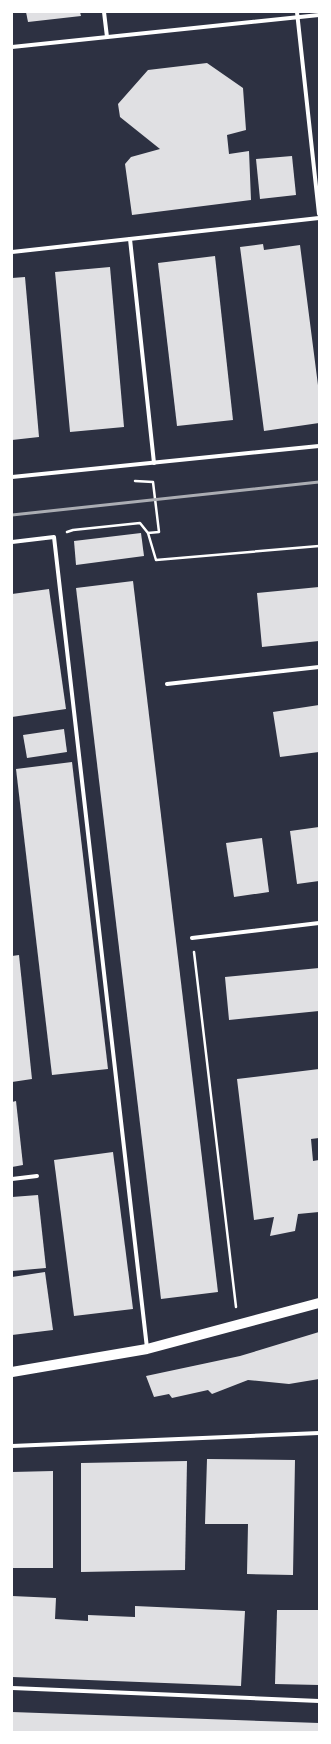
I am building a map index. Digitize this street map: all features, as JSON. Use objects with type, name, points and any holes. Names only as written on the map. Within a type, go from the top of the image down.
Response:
[{"type":"main road","points":[[12,1372],[147,1349],[319,1303]]},
{"type":"street","points":[[104,12],[107,37]]},
{"type":"street","points":[[297,12],[319,214]]},
{"type":"street","points":[[12,47],[319,15]]},
{"type":"street","points":[[12,252],[319,218]]},
{"type":"street","points":[[130,238],[154,463]]},
{"type":"street","points":[[12,478],[319,446]]},
{"type":"street","points":[[12,542],[54,537],[147,1349]]},
{"type":"street","points":[[167,684],[319,666]]},
{"type":"street","points":[[192,938],[319,923]]},
{"type":"street","points":[[12,1179],[37,1176]]},
{"type":"street","points":[[12,1446],[319,1433]]},
{"type":"street","points":[[12,1688],[319,1701]]},
{"type":"path","points":[[139,482],[153,482],[159,532],[148,533]]},
{"type":"path","points":[[54,537],[73,530],[140,524],[148,533],[156,560],[319,546]]},
{"type":"path","points":[[192,938],[238,1325]]},
{"type":"building","points":[[26,12],[80,12],[81,16],[28,22]]},
{"type":"building","points":[[207,63],[243,88],[246,130],[227,135],[229,154],[249,151],[251,200],[132,215],[125,164],[131,157],[160,149],[120,117],[118,104],[148,70]]},
{"type":"building","points":[[292,156],[296,195],[260,199],[256,159]]},
{"type":"building","points":[[263,244],[264,250],[300,245],[319,393],[319,423],[264,431],[240,247]]},
{"type":"building","points":[[215,256],[233,420],[177,426],[158,263]]},
{"type":"building","points":[[110,267],[124,427],[70,432],[55,272]]},
{"type":"building","points":[[25,277],[39,437],[12,440],[12,278]]},
{"type":"building","points":[[141,533],[144,556],[76,565],[74,541]]},
{"type":"building","points":[[133,581],[218,1292],[161,1299],[76,588]]},
{"type":"building","points":[[319,587],[319,641],[262,647],[257,593]]},
{"type":"building","points":[[49,589],[66,709],[12,717],[12,594]]},
{"type":"building","points":[[319,705],[319,752],[280,757],[273,712]]},
{"type":"building","points":[[64,729],[67,752],[27,758],[23,735]]},
{"type":"building","points":[[72,762],[108,1069],[52,1075],[16,769]]},
{"type":"building","points":[[319,827],[319,881],[297,884],[290,831]]},
{"type":"building","points":[[262,838],[269,892],[234,897],[226,843]]},
{"type":"building","points":[[19,955],[32,1079],[12,1082],[12,956]]},
{"type":"building","points":[[319,968],[319,1011],[229,1020],[225,977]]},
{"type":"building","points":[[319,1069],[319,1138],[311,1139],[313,1161],[319,1160],[319,1212],[298,1214],[295,1231],[270,1236],[274,1217],[254,1220],[237,1079]]},
{"type":"building","points":[[16,1101],[23,1165],[12,1167],[12,1102]]},
{"type":"building","points":[[113,1152],[133,1309],[74,1316],[54,1160]]},
{"type":"building","points":[[38,1195],[46,1268],[12,1271],[12,1197]]},
{"type":"building","points":[[45,1272],[53,1330],[12,1335],[12,1277]]},
{"type":"building","points":[[319,1332],[319,1379],[289,1384],[248,1380],[212,1394],[208,1390],[172,1398],[169,1394],[154,1397],[146,1376],[240,1356]]},
{"type":"building","points":[[207,1459],[295,1460],[293,1575],[247,1574],[248,1524],[205,1524]]},
{"type":"building","points":[[187,1461],[185,1570],[81,1572],[81,1463]]},
{"type":"building","points":[[53,1471],[53,1568],[12,1568],[12,1472]]},
{"type":"building","points":[[12,1596],[56,1598],[55,1619],[88,1621],[88,1615],[135,1617],[135,1606],[245,1611],[241,1686],[12,1677]]},
{"type":"building","points":[[277,1610],[319,1610],[319,1685],[275,1684]]},
{"type":"building","points":[[12,1712],[319,1723],[319,1732],[12,1732]]},
{"type":"railway","points":[[12,515],[319,482]]}]
